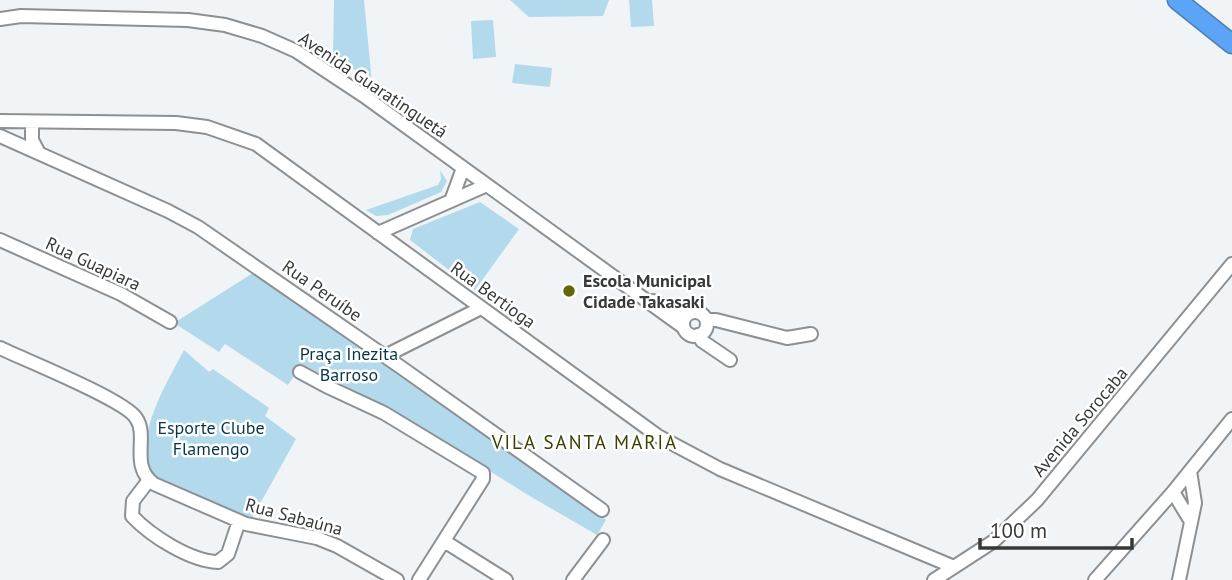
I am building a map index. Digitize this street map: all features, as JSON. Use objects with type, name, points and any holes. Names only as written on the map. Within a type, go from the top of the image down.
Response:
[{"type":"highway","points":[[1177,0],[1232,44]]},
{"type":"street","name":"Avenida Guaratinguetá","points":[[0,19],[21,16],[188,20],[225,25],[262,36],[296,51],[328,71],[643,297],[685,320]]},
{"type":"street","name":"Rua Bertioga","points":[[0,121],[176,123],[207,127],[256,144],[657,436],[720,469],[954,567]]},
{"type":"street","points":[[32,122],[32,140],[39,153]]},
{"type":"street","name":"Rua Peruíbe","points":[[0,136],[198,227],[602,510]]},
{"type":"street","points":[[451,201],[463,168]]},
{"type":"street","points":[[378,233],[487,186]]},
{"type":"street","name":"Rua Guapiara","points":[[0,240],[121,294],[170,322]]},
{"type":"street","name":"Avenida Sorocaba","points":[[934,580],[994,541],[1037,500],[1232,264]]},
{"type":"street","points":[[385,356],[481,308]]},
{"type":"street","points":[[691,312],[701,313],[707,320],[706,330],[698,335],[689,334],[685,320],[691,312]]},
{"type":"street","points":[[707,320],[787,338],[811,334]]},
{"type":"street","points":[[698,335],[702,341],[730,360]]},
{"type":"street","points":[[0,348],[131,412],[139,423],[139,454],[149,480],[133,501],[132,516],[162,540],[203,560],[218,562],[225,558],[239,521]]},
{"type":"street","points":[[300,372],[384,413],[483,473],[483,479],[419,580]]},
{"type":"street","points":[[1096,580],[1232,419]]},
{"type":"street","points":[[1179,580],[1195,502],[1190,471]]},
{"type":"street","name":"Rua Sabaúna","points":[[149,480],[239,521],[337,545],[397,580]]},
{"type":"street","points":[[1173,492],[1190,520]]},
{"type":"street","points":[[573,580],[603,540]]},
{"type":"street","points":[[444,541],[506,580]]},
{"type":"green space","points":[[334,0],[364,0],[372,83],[333,54]]},
{"type":"green space","points":[[510,0],[609,0],[603,16],[529,17]]},
{"type":"green space","points":[[629,0],[652,0],[654,26],[631,27]]},
{"type":"green space","points":[[493,20],[496,57],[473,59],[471,21]]},
{"type":"green space","points":[[515,64],[552,68],[550,87],[512,83]]},
{"type":"green space","points":[[440,170],[447,181],[441,192],[388,215],[376,216],[366,210],[438,185],[441,179]]},
{"type":"green space","points":[[480,202],[519,229],[475,290],[410,240],[413,229]]},
{"type":"green space","name":"Praça Inezita Barroso","points":[[253,273],[507,448],[606,520],[597,535],[390,409],[302,364],[288,385],[225,344],[219,352],[174,323]]},
{"type":"green space","name":"Esporte Clube Flamengo","points":[[184,350],[209,372],[213,369],[269,408],[265,416],[296,439],[252,518],[247,519],[158,479],[149,466],[146,450],[153,415]]},
{"type":"place","name":"Escola Municipal Cidade Takasaki","points":[[569,291]]},
{"type":"district","name":"VILA SANTA MARIA","points":[[585,442]]}]
